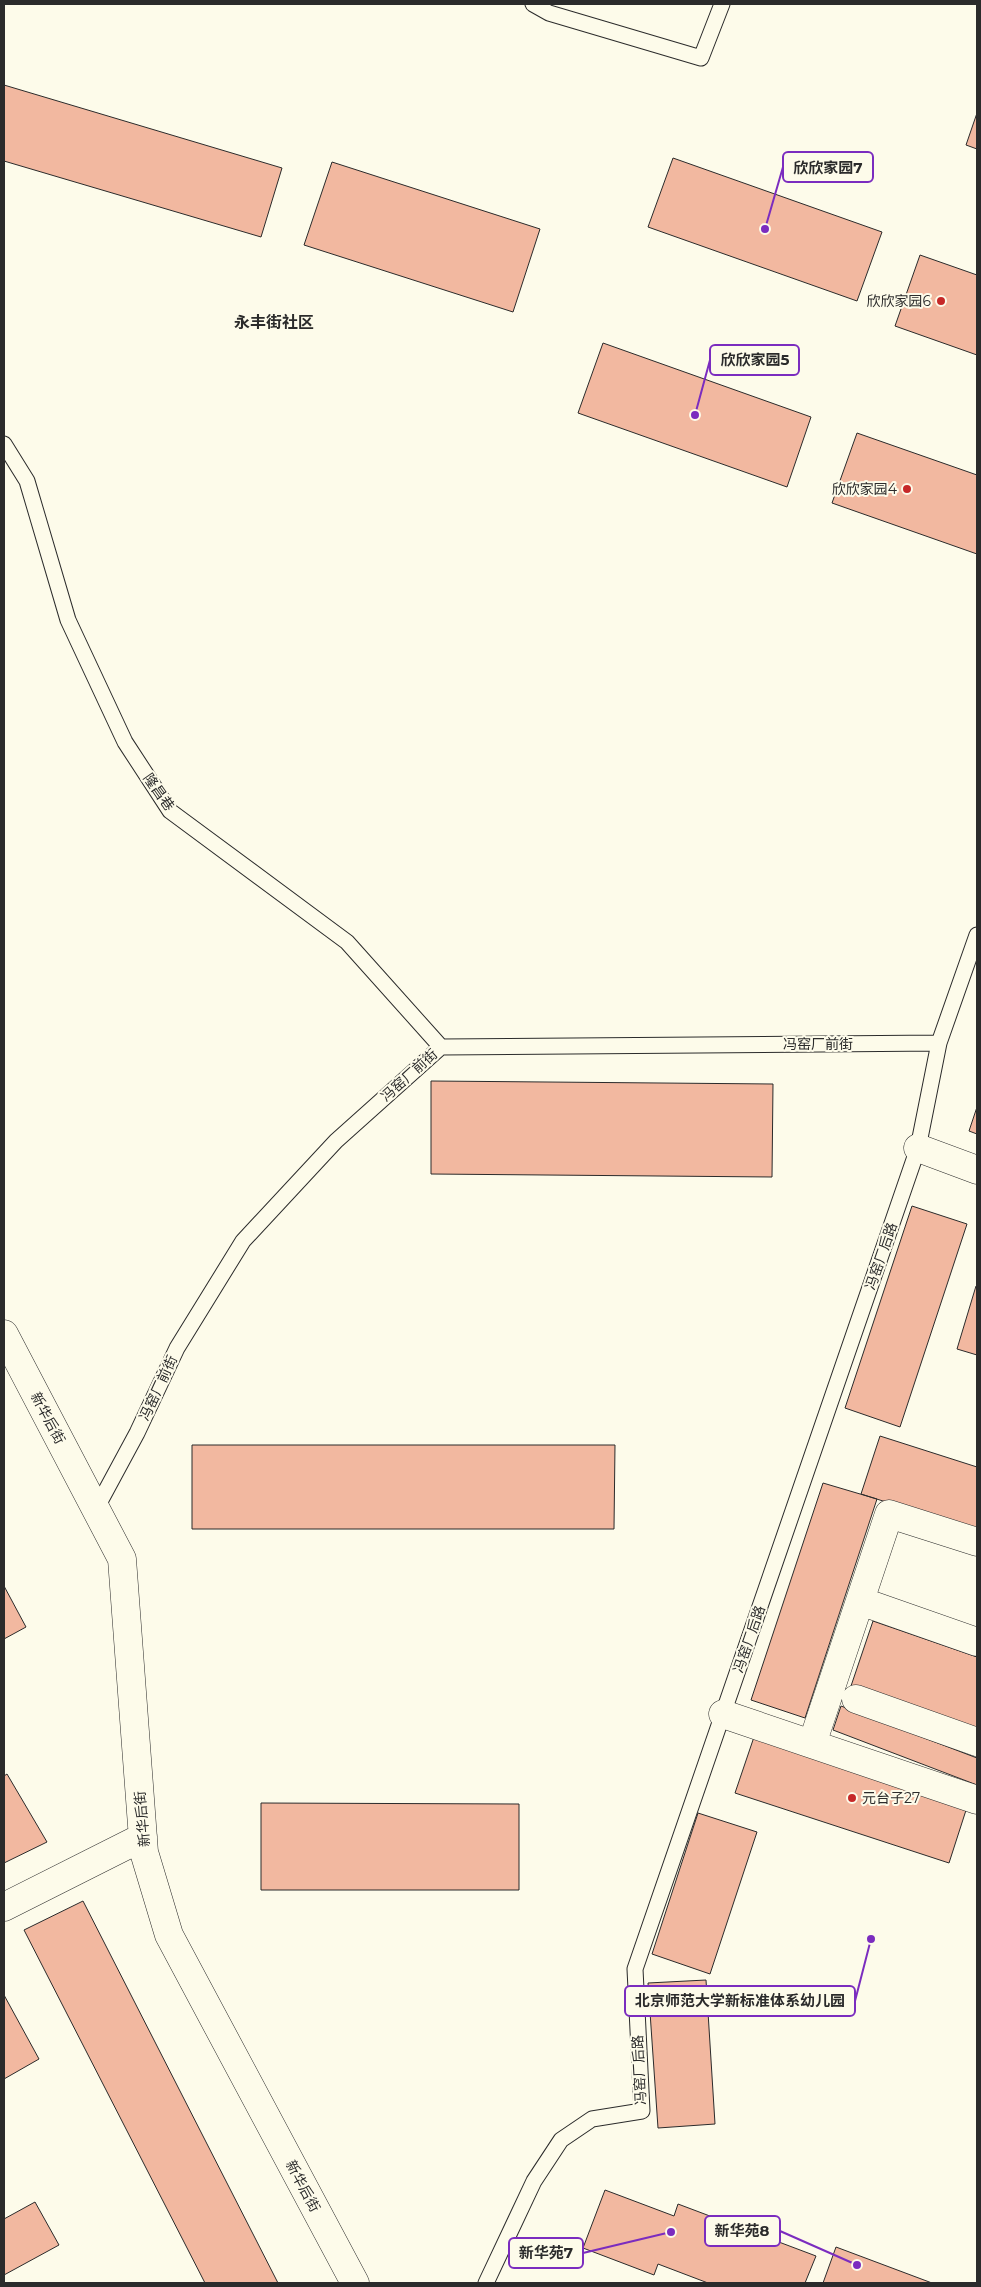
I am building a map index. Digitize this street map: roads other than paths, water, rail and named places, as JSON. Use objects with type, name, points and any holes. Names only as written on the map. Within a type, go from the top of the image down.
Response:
[{"type":"street","points":[[918,1148],[977,1170]]},
{"type":"street","name":"新华后街","points":[[4,1334],[122,1559],[144,1852],[169,1935],[355,2283]]},
{"type":"street","points":[[812,1744],[889,1514],[977,1542]]},
{"type":"street","points":[[860,1601],[977,1642]]},
{"type":"street","points":[[856,1700],[977,1742]]},
{"type":"street","points":[[723,1714],[977,1800]]},
{"type":"street","points":[[4,1907],[143,1837]]},
{"type":"lane","points":[[533,4],[548,13],[702,58],[722,4]]},
{"type":"lane","name":"隆昌巷","points":[[4,444],[26,481],[68,620],[125,742],[170,811],[347,942],[441,1047]]},
{"type":"lane","name":"冯窑厂后路","points":[[486,2283],[534,2181],[561,2140],[592,2119],[642,2111],[635,1969],[918,1148],[940,1043],[977,935]]},
{"type":"lane","name":"冯窑厂前街","points":[[96,1509],[136,1434],[177,1348],[243,1241],[336,1141],[441,1047],[940,1043]]},
{"type":"place","name":"欣欣家园7","points":[[765,229]]},
{"type":"place","name":"欣欣家园6","points":[[941,301]]},
{"type":"place","name":"欣欣家园5","points":[[695,415]]},
{"type":"place","name":"欣欣家园4","points":[[907,489]]},
{"type":"place","name":"元台子27","points":[[852,1798]]},
{"type":"place","name":"北京师范大学新标准体系幼儿园","points":[[871,1939]]},
{"type":"place","name":"新华苑7","points":[[671,2232]]},
{"type":"place","name":"新华苑8","points":[[857,2265]]},
{"type":"district","name":"永丰街社区","points":[[274,322]]}]
